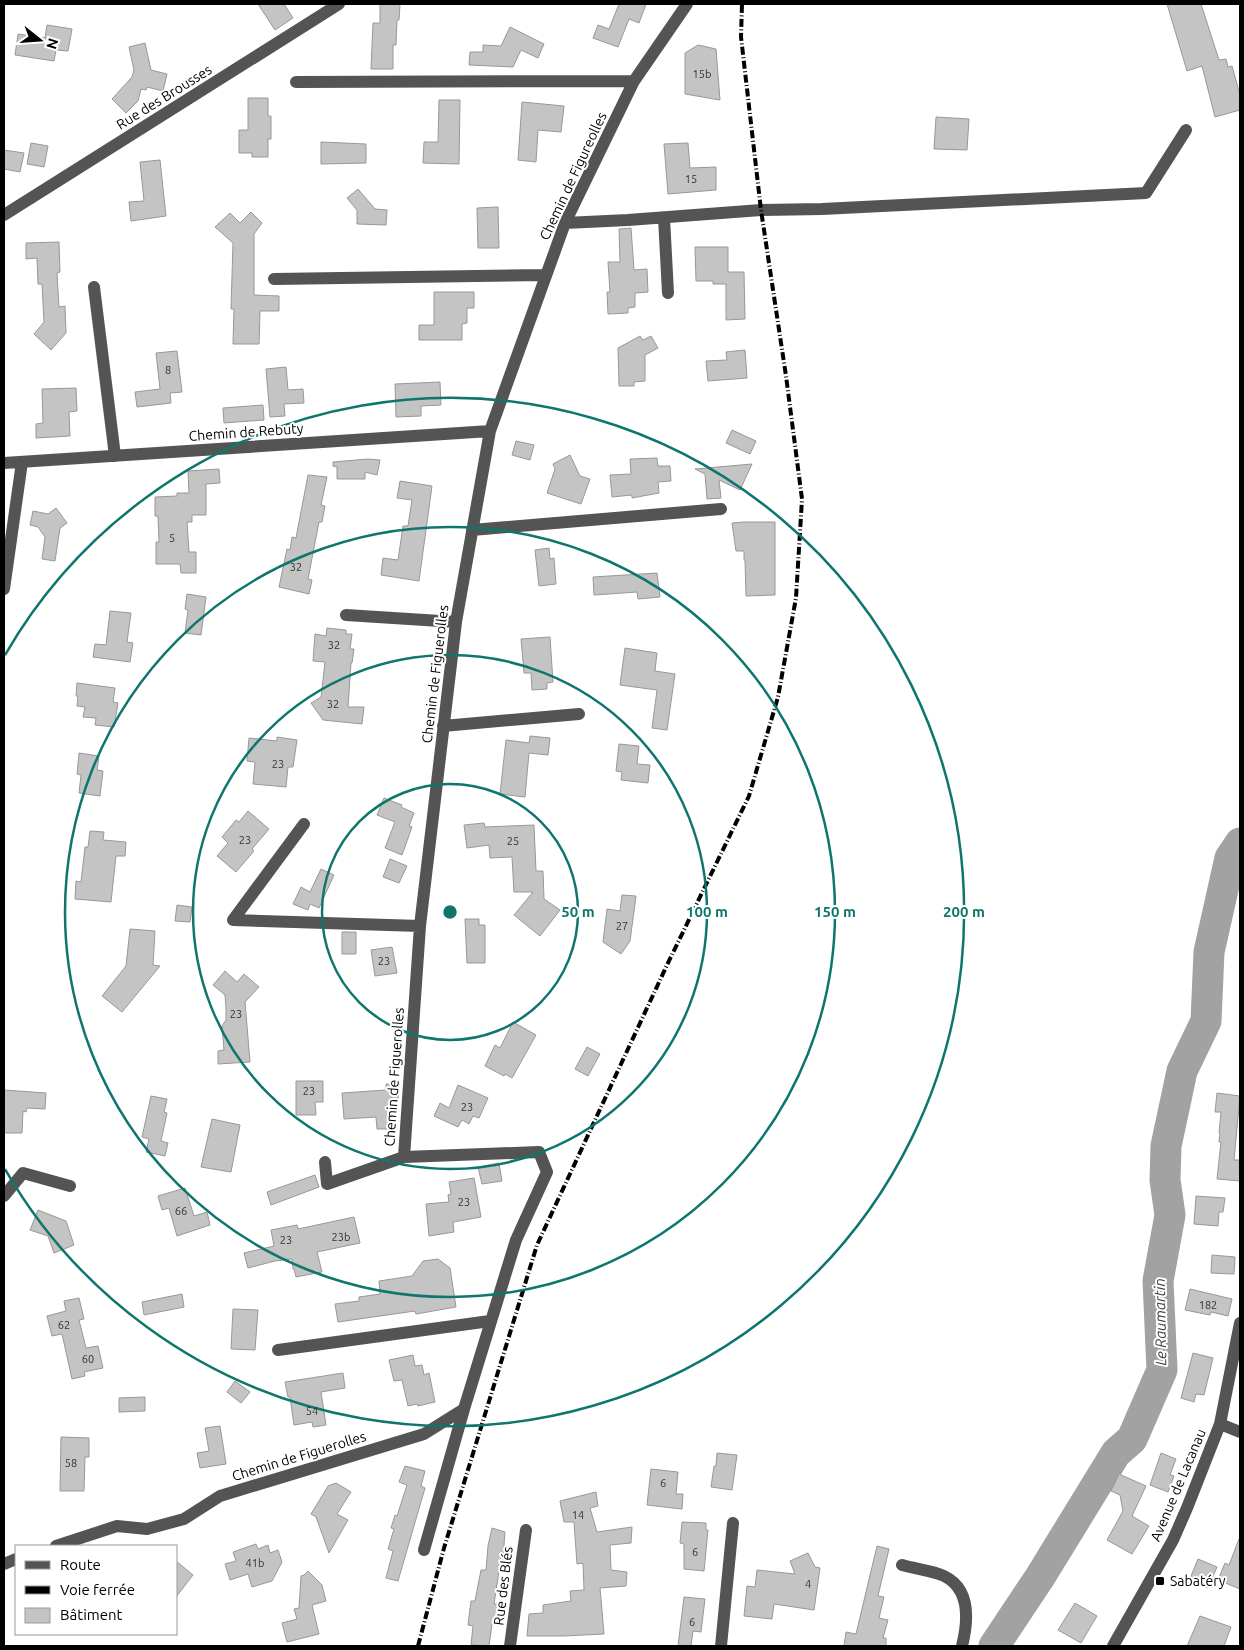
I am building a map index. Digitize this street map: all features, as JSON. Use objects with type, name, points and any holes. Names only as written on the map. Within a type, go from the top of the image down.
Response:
[{"type":"street","name":"Rue des Brousses","points":[[4,215],[339,4]]},
{"type":"street","name":"Chemin de Figureolles","points":[[490,431],[565,223],[634,81],[687,4]]},
{"type":"street","points":[[296,82],[634,81]]},
{"type":"street","points":[[565,223],[664,218],[761,210],[822,209],[1146,193],[1186,130]]},
{"type":"street","points":[[664,218],[668,293]]},
{"type":"street","points":[[274,279],[546,275]]},
{"type":"street","points":[[94,287],[115,456]]},
{"type":"street","name":"Chemin de Rebuty","points":[[4,463],[490,431]]},
{"type":"street","name":"Chemin de Figuerolles","points":[[59,1545],[118,1526],[148,1529],[184,1519],[220,1496],[424,1434],[464,1409],[518,1235],[547,1172],[539,1152],[404,1156],[420,926],[456,622],[490,431]]},
{"type":"street","points":[[4,590],[22,462]]},
{"type":"street","points":[[472,530],[721,509]]},
{"type":"street","points":[[346,615],[456,622]]},
{"type":"street","points":[[444,726],[579,714]]},
{"type":"street","points":[[304,824],[232,920],[420,926]]},
{"type":"street","points":[[324,1162],[327,1184],[404,1156]]},
{"type":"street","points":[[4,1196],[23,1173],[70,1186]]},
{"type":"street","points":[[278,1350],[490,1321]]},
{"type":"street","name":"Avenue de Lacanau","points":[[1113,1646],[1181,1524],[1220,1424],[1235,1378],[1240,1323]]},
{"type":"street","points":[[424,1550],[464,1409]]},
{"type":"street","points":[[1220,1424],[1240,1432]]},
{"type":"street","points":[[721,1646],[734,1523]]},
{"type":"street","name":"Rue des Blés","points":[[510,1646],[526,1530]]},
{"type":"street","points":[[902,1566],[942,1575],[957,1586],[963,1595],[966,1616],[962,1646]]},
{"type":"building","points":[[258,4],[284,4],[293,18],[275,30]]},
{"type":"building","points":[[380,4],[400,4],[396,45],[393,45],[393,69],[371,69],[373,23],[380,23]]},
{"type":"building","points":[[619,4],[646,4],[639,23],[629,19],[618,47],[593,38],[598,25],[609,29]]},
{"type":"building","points":[[1167,4],[1201,4],[1219,60],[1226,59],[1228,67],[1232,66],[1240,95],[1240,110],[1215,117],[1202,66],[1187,71]]},
{"type":"building","points":[[47,25],[72,29],[68,51],[56,50],[54,61],[15,55],[18,34],[45,38]]},
{"type":"building","points":[[510,27],[544,44],[538,58],[521,50],[513,67],[469,65],[470,52],[483,52],[483,45],[501,46]]},
{"type":"building","points":[[145,43],[151,70],[167,74],[163,91],[147,87],[146,90],[141,89],[138,101],[126,113],[112,99],[132,77],[134,70],[129,47]]},
{"type":"building","points":[[698,45],[716,49],[720,100],[685,94],[685,53]]},
{"type":"building","points":[[248,98],[268,98],[268,116],[271,116],[271,139],[268,139],[268,157],[252,157],[252,153],[239,153],[239,130],[248,130]]},
{"type":"building","points":[[439,100],[460,100],[459,164],[423,163],[424,142],[438,142]]},
{"type":"building","points":[[522,102],[564,106],[561,132],[538,130],[536,162],[518,160]]},
{"type":"building","points":[[936,117],[969,119],[967,150],[934,149]]},
{"type":"building","points":[[321,142],[366,144],[366,163],[321,164]]},
{"type":"building","points":[[31,143],[48,146],[44,167],[27,164]]},
{"type":"building","points":[[688,143],[690,168],[716,167],[716,190],[668,194],[664,144]]},
{"type":"building","points":[[4,150],[24,153],[20,172],[4,169]]},
{"type":"building","points":[[160,160],[166,216],[131,221],[129,202],[144,201],[140,162]]},
{"type":"building","points":[[358,189],[375,209],[387,210],[386,225],[357,224],[357,210],[347,198]]},
{"type":"building","points":[[498,207],[499,248],[478,248],[477,208]]},
{"type":"building","points":[[251,212],[262,223],[254,234],[254,295],[279,296],[279,311],[260,311],[259,344],[233,344],[234,309],[231,309],[233,243],[215,227],[230,213],[240,223]]},
{"type":"building","points":[[631,228],[634,270],[647,269],[648,292],[635,293],[635,307],[628,308],[628,313],[608,314],[607,292],[610,292],[608,262],[620,262],[619,229]]},
{"type":"building","points":[[59,242],[60,272],[57,273],[59,307],[65,306],[66,333],[51,350],[34,334],[44,322],[42,284],[38,284],[37,258],[26,259],[26,243]]},
{"type":"building","points":[[695,247],[728,247],[728,272],[744,272],[745,319],[726,320],[726,284],[713,284],[713,281],[696,281]]},
{"type":"building","points":[[434,292],[474,292],[474,308],[467,308],[467,323],[462,324],[462,340],[419,340],[419,325],[434,325]]},
{"type":"building","points":[[640,336],[643,340],[651,336],[658,348],[645,355],[645,381],[634,382],[634,386],[619,386],[618,348]]},
{"type":"building","points":[[745,350],[747,378],[708,381],[706,361],[727,360],[726,352]]},
{"type":"building","points":[[177,351],[182,392],[170,393],[171,403],[137,407],[135,392],[160,389],[156,353]]},
{"type":"building","points":[[286,367],[288,390],[303,389],[304,403],[284,404],[285,416],[270,417],[266,369]]},
{"type":"building","points":[[440,382],[441,405],[421,406],[421,416],[396,417],[395,384]]},
{"type":"building","points":[[76,388],[77,411],[69,412],[70,436],[36,438],[36,424],[43,423],[42,389]]},
{"type":"building","points":[[263,405],[264,420],[224,423],[223,408]]},
{"type":"building","points":[[732,430],[756,441],[750,454],[726,443]]},
{"type":"building","points":[[516,441],[534,445],[530,460],[512,455]]},
{"type":"building","points":[[570,455],[580,476],[590,479],[581,504],[547,493],[555,469],[553,464]]},
{"type":"building","points":[[657,458],[658,466],[670,466],[671,481],[658,482],[659,493],[632,498],[632,495],[612,497],[610,475],[631,474],[630,459]]},
{"type":"building","points":[[368,459],[380,460],[377,475],[365,472],[365,479],[337,479],[337,467],[333,466],[333,462]]},
{"type":"building","points":[[752,464],[740,490],[719,480],[721,498],[707,499],[705,474],[695,469]]},
{"type":"building","points":[[219,469],[220,483],[206,484],[206,515],[192,515],[192,522],[187,522],[189,552],[196,552],[196,573],[181,573],[180,564],[156,564],[156,542],[159,542],[158,516],[155,516],[155,497],[177,496],[177,493],[189,493],[188,471]]},
{"type":"building","points":[[308,475],[327,477],[321,505],[325,506],[322,522],[319,522],[308,579],[312,580],[309,594],[279,587],[287,549],[290,550],[292,537],[296,538]]},
{"type":"building","points":[[400,481],[432,486],[419,581],[381,575],[383,558],[398,560],[403,526],[408,526],[412,500],[397,498]]},
{"type":"building","points":[[56,508],[67,523],[60,528],[55,561],[42,559],[45,537],[38,527],[30,525],[33,511],[48,514]]},
{"type":"building","points":[[775,522],[775,595],[746,596],[744,551],[736,551],[732,523]]},
{"type":"building","points":[[549,548],[550,559],[554,558],[556,584],[539,586],[535,550]]},
{"type":"building","points":[[657,573],[660,597],[638,599],[637,592],[594,595],[593,577]]},
{"type":"building","points":[[187,594],[206,597],[201,635],[185,633],[188,610],[185,609]]},
{"type":"building","points":[[110,611],[131,613],[127,642],[133,643],[130,662],[93,657],[95,644],[106,645]]},
{"type":"building","points":[[327,628],[346,630],[346,634],[352,634],[350,649],[354,649],[351,663],[348,707],[364,707],[362,724],[323,720],[311,703],[321,697],[325,662],[313,661],[315,634],[326,636]]},
{"type":"building","points":[[550,637],[553,682],[547,683],[547,689],[532,690],[531,673],[524,673],[521,639]]},
{"type":"building","points":[[625,648],[657,653],[655,671],[675,674],[667,730],[652,728],[657,690],[620,685]]},
{"type":"building","points":[[77,683],[115,688],[113,702],[118,703],[114,727],[95,725],[96,718],[83,717],[85,707],[77,706]]},
{"type":"building","points":[[530,736],[550,738],[548,755],[529,753],[525,797],[500,794],[506,740],[529,743]]},
{"type":"building","points":[[277,737],[297,740],[293,767],[288,767],[286,787],[253,784],[255,762],[247,761],[249,738],[277,741]]},
{"type":"building","points":[[619,744],[639,746],[637,764],[650,765],[648,783],[621,780],[622,772],[616,771]]},
{"type":"building","points":[[79,753],[99,756],[97,770],[103,771],[100,796],[79,793],[81,775],[77,774]]},
{"type":"building","points":[[384,798],[402,805],[401,807],[414,813],[409,826],[412,827],[402,855],[385,848],[395,822],[377,815]]},
{"type":"building","points":[[248,811],[269,829],[236,872],[217,856],[228,843],[222,837],[236,820],[239,822]]},
{"type":"building","points":[[484,823],[485,827],[534,825],[536,871],[543,871],[544,899],[560,910],[540,936],[514,915],[533,892],[514,892],[512,857],[490,858],[489,845],[467,848],[464,825]]},
{"type":"building","points":[[90,831],[104,832],[103,840],[126,842],[125,856],[116,856],[111,902],[75,899],[76,881],[81,882],[85,847],[88,847]]},
{"type":"building","points":[[390,859],[407,866],[399,883],[383,877]]},
{"type":"building","points":[[321,869],[334,875],[319,908],[310,904],[308,910],[293,904],[301,887],[310,892]]},
{"type":"building","points":[[622,895],[636,896],[630,941],[621,954],[603,942],[607,909],[620,911]]},
{"type":"building","points":[[177,905],[192,907],[190,922],[175,921]]},
{"type":"building","points":[[465,919],[479,919],[479,925],[485,925],[485,963],[467,963]]},
{"type":"building","points":[[130,929],[155,931],[153,965],[160,966],[122,1012],[102,996],[126,966]]},
{"type":"building","points":[[342,932],[356,932],[356,954],[342,954]]},
{"type":"building","points":[[392,947],[397,973],[375,976],[371,950]]},
{"type":"building","points":[[225,971],[237,982],[244,974],[259,987],[245,1002],[250,1062],[218,1064],[218,1051],[224,1050],[222,1026],[226,1020],[226,1008],[225,995],[213,985]]},
{"type":"building","points":[[513,1022],[536,1035],[512,1078],[485,1066],[495,1045],[500,1048]]},
{"type":"building","points":[[587,1047],[600,1054],[588,1076],[575,1069]]},
{"type":"building","points":[[296,1081],[323,1081],[323,1102],[315,1102],[316,1115],[296,1115]]},
{"type":"building","points":[[386,1084],[399,1085],[398,1099],[391,1098],[391,1129],[377,1129],[376,1117],[344,1119],[342,1093],[386,1090]]},
{"type":"building","points":[[458,1085],[488,1098],[479,1118],[473,1116],[469,1124],[462,1120],[458,1127],[434,1116],[440,1103],[449,1108]]},
{"type":"building","points":[[4,1090],[46,1093],[45,1109],[27,1108],[26,1112],[23,1111],[22,1133],[4,1133]]},
{"type":"building","points":[[1217,1093],[1240,1096],[1234,1160],[1240,1160],[1240,1181],[1217,1179],[1221,1142],[1219,1142],[1219,1133],[1221,1112],[1215,1112]]},
{"type":"building","points":[[151,1096],[167,1099],[164,1112],[167,1113],[161,1141],[168,1143],[165,1156],[146,1152],[149,1139],[142,1137]]},
{"type":"building","points":[[212,1119],[240,1125],[231,1172],[201,1167]]},
{"type":"building","points":[[499,1163],[502,1181],[482,1184],[478,1167]]},
{"type":"building","points":[[315,1175],[319,1187],[271,1205],[267,1192]]},
{"type":"building","points":[[474,1178],[481,1217],[453,1222],[454,1232],[429,1236],[426,1204],[449,1202],[448,1195],[451,1194],[449,1182]]},
{"type":"building","points":[[185,1188],[194,1216],[207,1212],[210,1225],[177,1236],[169,1208],[162,1210],[158,1196]]},
{"type":"building","points":[[1196,1196],[1225,1198],[1223,1212],[1219,1212],[1218,1226],[1194,1224]]},
{"type":"building","points":[[38,1210],[66,1221],[74,1245],[54,1253],[48,1236],[30,1230]]},
{"type":"building","points":[[354,1217],[360,1243],[317,1252],[322,1272],[296,1277],[292,1259],[248,1268],[244,1253],[274,1246],[271,1230],[297,1225],[298,1229]]},
{"type":"building","points":[[1212,1255],[1235,1257],[1234,1274],[1211,1273]]},
{"type":"building","points":[[438,1259],[450,1268],[456,1307],[416,1314],[415,1311],[338,1322],[335,1304],[359,1301],[359,1297],[380,1294],[379,1281],[412,1276],[423,1261]]},
{"type":"building","points":[[1190,1289],[1232,1299],[1228,1316],[1211,1312],[1210,1315],[1185,1310]]},
{"type":"building","points":[[182,1294],[184,1307],[144,1315],[142,1302]]},
{"type":"building","points":[[79,1298],[84,1319],[79,1320],[86,1348],[98,1346],[103,1368],[84,1372],[85,1376],[72,1379],[62,1334],[52,1336],[47,1316],[66,1311],[64,1301]]},
{"type":"building","points":[[233,1309],[258,1310],[255,1350],[231,1349]]},
{"type":"building","points":[[1193,1353],[1213,1358],[1204,1395],[1196,1394],[1194,1402],[1181,1398]]},
{"type":"building","points":[[413,1355],[415,1366],[422,1365],[424,1375],[429,1373],[435,1402],[408,1406],[402,1380],[394,1381],[389,1360]]},
{"type":"building","points":[[343,1373],[345,1388],[321,1392],[326,1425],[313,1427],[312,1422],[294,1425],[290,1397],[288,1397],[285,1382]]},
{"type":"building","points":[[235,1381],[250,1392],[241,1403],[227,1392]]},
{"type":"building","points":[[145,1397],[145,1411],[119,1412],[119,1398]]},
{"type":"building","points":[[220,1426],[226,1464],[200,1468],[197,1453],[209,1451],[205,1428]]},
{"type":"building","points":[[61,1437],[89,1438],[89,1457],[85,1457],[84,1491],[60,1491]]},
{"type":"building","points":[[717,1453],[737,1455],[732,1490],[711,1487]]},
{"type":"building","points":[[1161,1453],[1176,1459],[1170,1475],[1174,1476],[1168,1492],[1150,1485]]},
{"type":"building","points":[[405,1466],[425,1471],[421,1486],[425,1488],[398,1581],[386,1578],[393,1551],[388,1549],[394,1529],[391,1528],[407,1485],[399,1482]]},
{"type":"building","points":[[651,1469],[678,1472],[676,1494],[683,1494],[682,1509],[647,1505]]},
{"type":"building","points":[[1119,1474],[1146,1486],[1132,1516],[1149,1526],[1132,1554],[1107,1540],[1123,1511],[1120,1495],[1111,1491]]},
{"type":"building","points":[[336,1483],[351,1492],[337,1514],[348,1520],[329,1553],[316,1517],[311,1514],[328,1486]]},
{"type":"building","points":[[596,1492],[598,1506],[590,1508],[597,1532],[632,1527],[631,1543],[610,1545],[611,1570],[627,1572],[626,1586],[600,1588],[604,1634],[527,1636],[529,1614],[543,1613],[543,1605],[571,1601],[570,1591],[584,1590],[583,1563],[577,1564],[574,1522],[564,1522],[560,1501]]},
{"type":"building","points":[[682,1522],[706,1523],[706,1530],[708,1530],[704,1571],[684,1569],[684,1544],[680,1543]]},
{"type":"building","points":[[492,1528],[505,1532],[502,1572],[499,1571],[494,1604],[498,1604],[495,1624],[492,1624],[489,1646],[471,1645],[473,1626],[468,1625],[471,1601],[475,1601],[481,1570],[486,1570]]},
{"type":"building","points":[[1239,1539],[1240,1589],[1218,1580],[1225,1563],[1229,1565]]},
{"type":"building","points":[[256,1544],[258,1549],[268,1545],[270,1553],[278,1550],[282,1562],[272,1581],[252,1587],[248,1574],[230,1580],[225,1564],[236,1561],[233,1552]]},
{"type":"building","points":[[877,1546],[889,1549],[878,1596],[884,1597],[879,1618],[888,1620],[883,1638],[886,1638],[886,1646],[844,1646],[846,1632],[856,1634]]},
{"type":"building","points":[[808,1553],[815,1567],[820,1568],[814,1610],[774,1604],[772,1619],[744,1616],[747,1586],[755,1587],[757,1570],[795,1574],[790,1561]]},
{"type":"building","points":[[1198,1559],[1217,1567],[1208,1588],[1189,1581]]},
{"type":"building","points":[[178,1563],[193,1575],[178,1594]]},
{"type":"building","points":[[308,1571],[322,1585],[326,1601],[312,1605],[319,1634],[287,1642],[282,1623],[297,1619],[294,1609],[299,1608],[301,1576]]},
{"type":"building","points":[[684,1597],[705,1599],[701,1632],[693,1631],[691,1646],[678,1646]]},
{"type":"building","points":[[1075,1603],[1097,1616],[1081,1643],[1058,1630]]},
{"type":"building","points":[[1200,1616],[1231,1627],[1224,1646],[1187,1646]]},
{"type":"waterway","name":"Le Raumartin","points":[[994,1646],[1040,1577],[1116,1453],[1132,1439],[1162,1370],[1158,1281],[1170,1215],[1165,1180],[1166,1146],[1182,1071],[1206,1021],[1209,952],[1230,858],[1240,843]]},
{"type":"railway","points":[[418,1646],[444,1548],[537,1245],[667,965],[749,796],[778,697],[796,598],[802,499],[761,210],[741,37],[742,4]]},
{"type":"place","name":"Sabatéry","points":[[1160,1581]]}]
